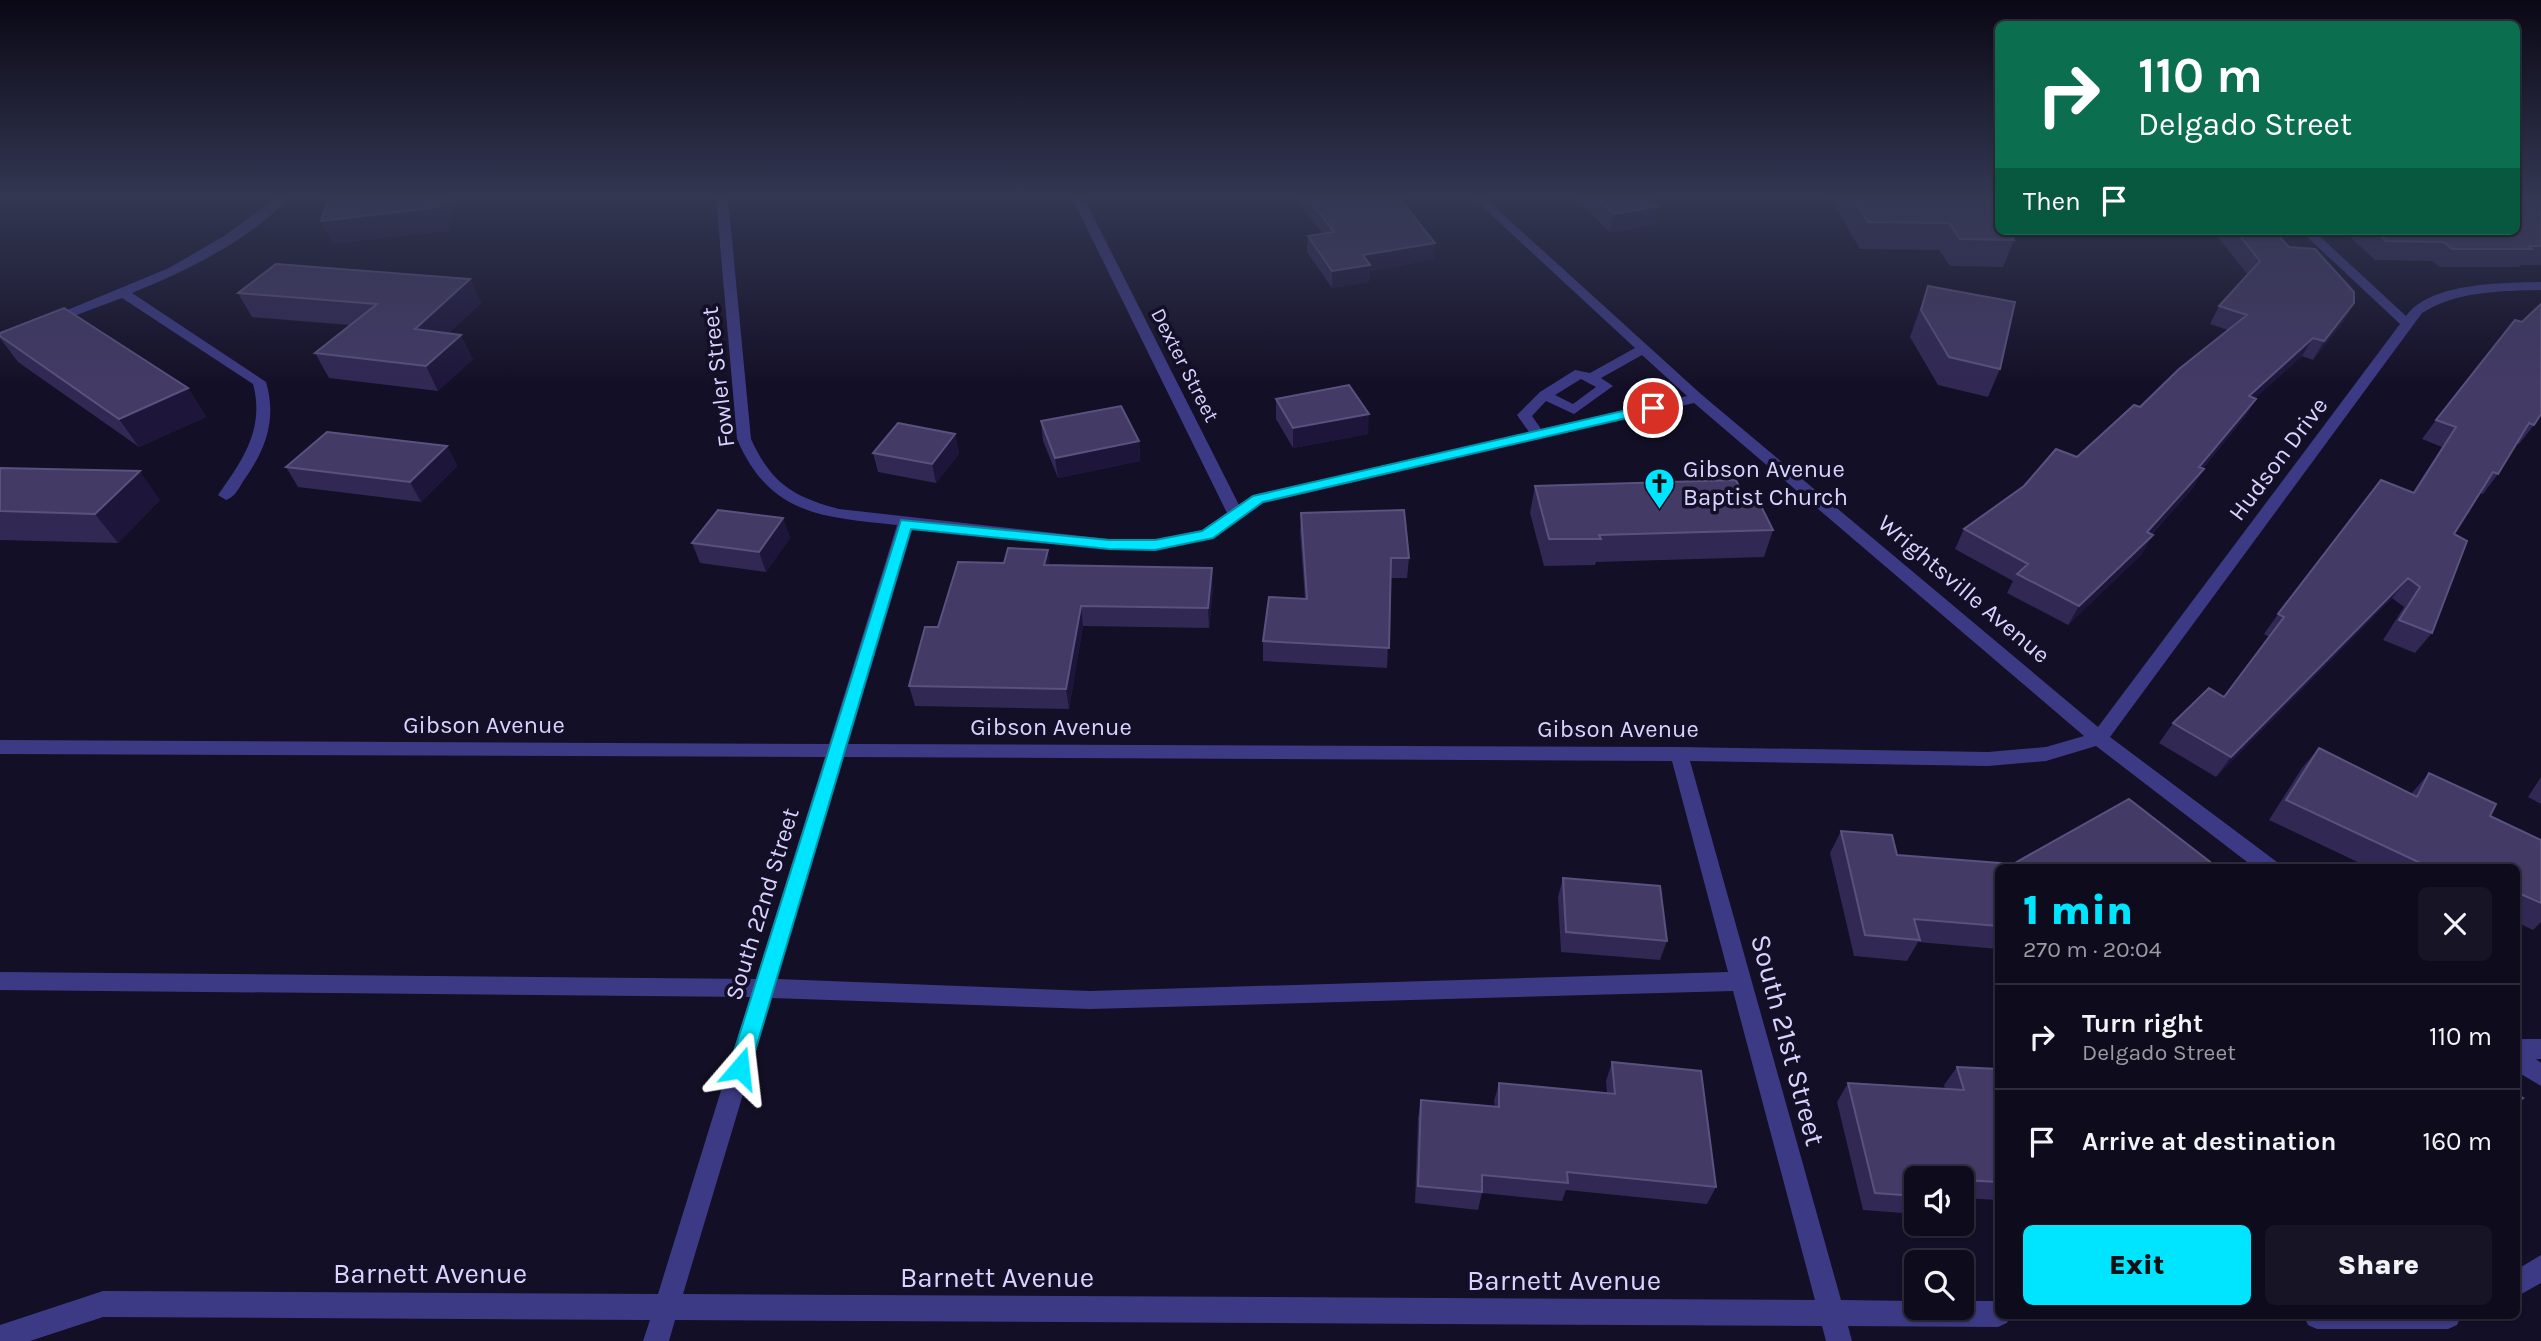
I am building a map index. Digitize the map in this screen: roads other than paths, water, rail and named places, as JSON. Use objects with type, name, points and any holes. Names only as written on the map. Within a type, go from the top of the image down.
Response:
[{"type":"street","points":[[40,323],[170,274],[193,261]]},
{"type":"street","name":"Fowler Street","points":[[728,261],[744,439],[754,465],[775,488],[810,507],[838,514],[1143,545],[1191,540],[1208,534],[1258,499],[1697,398]]},
{"type":"street","name":"Dexter Street","points":[[1109,261],[1236,513]]},
{"type":"street","name":"Wrightsville Avenue","points":[[1546,261],[1697,398],[2099,737],[2265,864]]},
{"type":"street","points":[[2338,261],[2407,324]]},
{"type":"street","name":"Hudson Drive","points":[[2099,737],[2417,310],[2434,300],[2480,290],[2541,286]]},
{"type":"street","points":[[123,293],[259,382],[263,391],[260,444],[246,469],[226,495]]},
{"type":"street","points":[[1590,378],[1642,350]]},
{"type":"street","points":[[1538,435],[1524,415],[1545,395],[1580,373],[1606,386],[1574,410]]},
{"type":"street","points":[[1545,395],[1574,410],[1587,423]]},
{"type":"street","name":"South 22nd Street","points":[[656,1341],[906,523]]},
{"type":"street","name":"Gibson Avenue","points":[[0,747],[1679,754],[1988,759],[2046,754],[2099,737]]},
{"type":"street","name":"South 21st Street","points":[[1679,754],[1839,1341]]},
{"type":"street","points":[[0,981],[764,988],[1090,1000],[1741,981]]},
{"type":"street","points":[[2520,1049],[2541,1049]]},
{"type":"street","points":[[2520,1060],[2541,1076]]},
{"type":"street","points":[[2520,1283],[2541,1268]]},
{"type":"street","name":"Barnett Avenue","points":[[0,1338],[103,1304],[1995,1314]]},
{"type":"place","name":"Gibson Avenue Baptist Church","points":[[1660,510]]}]
